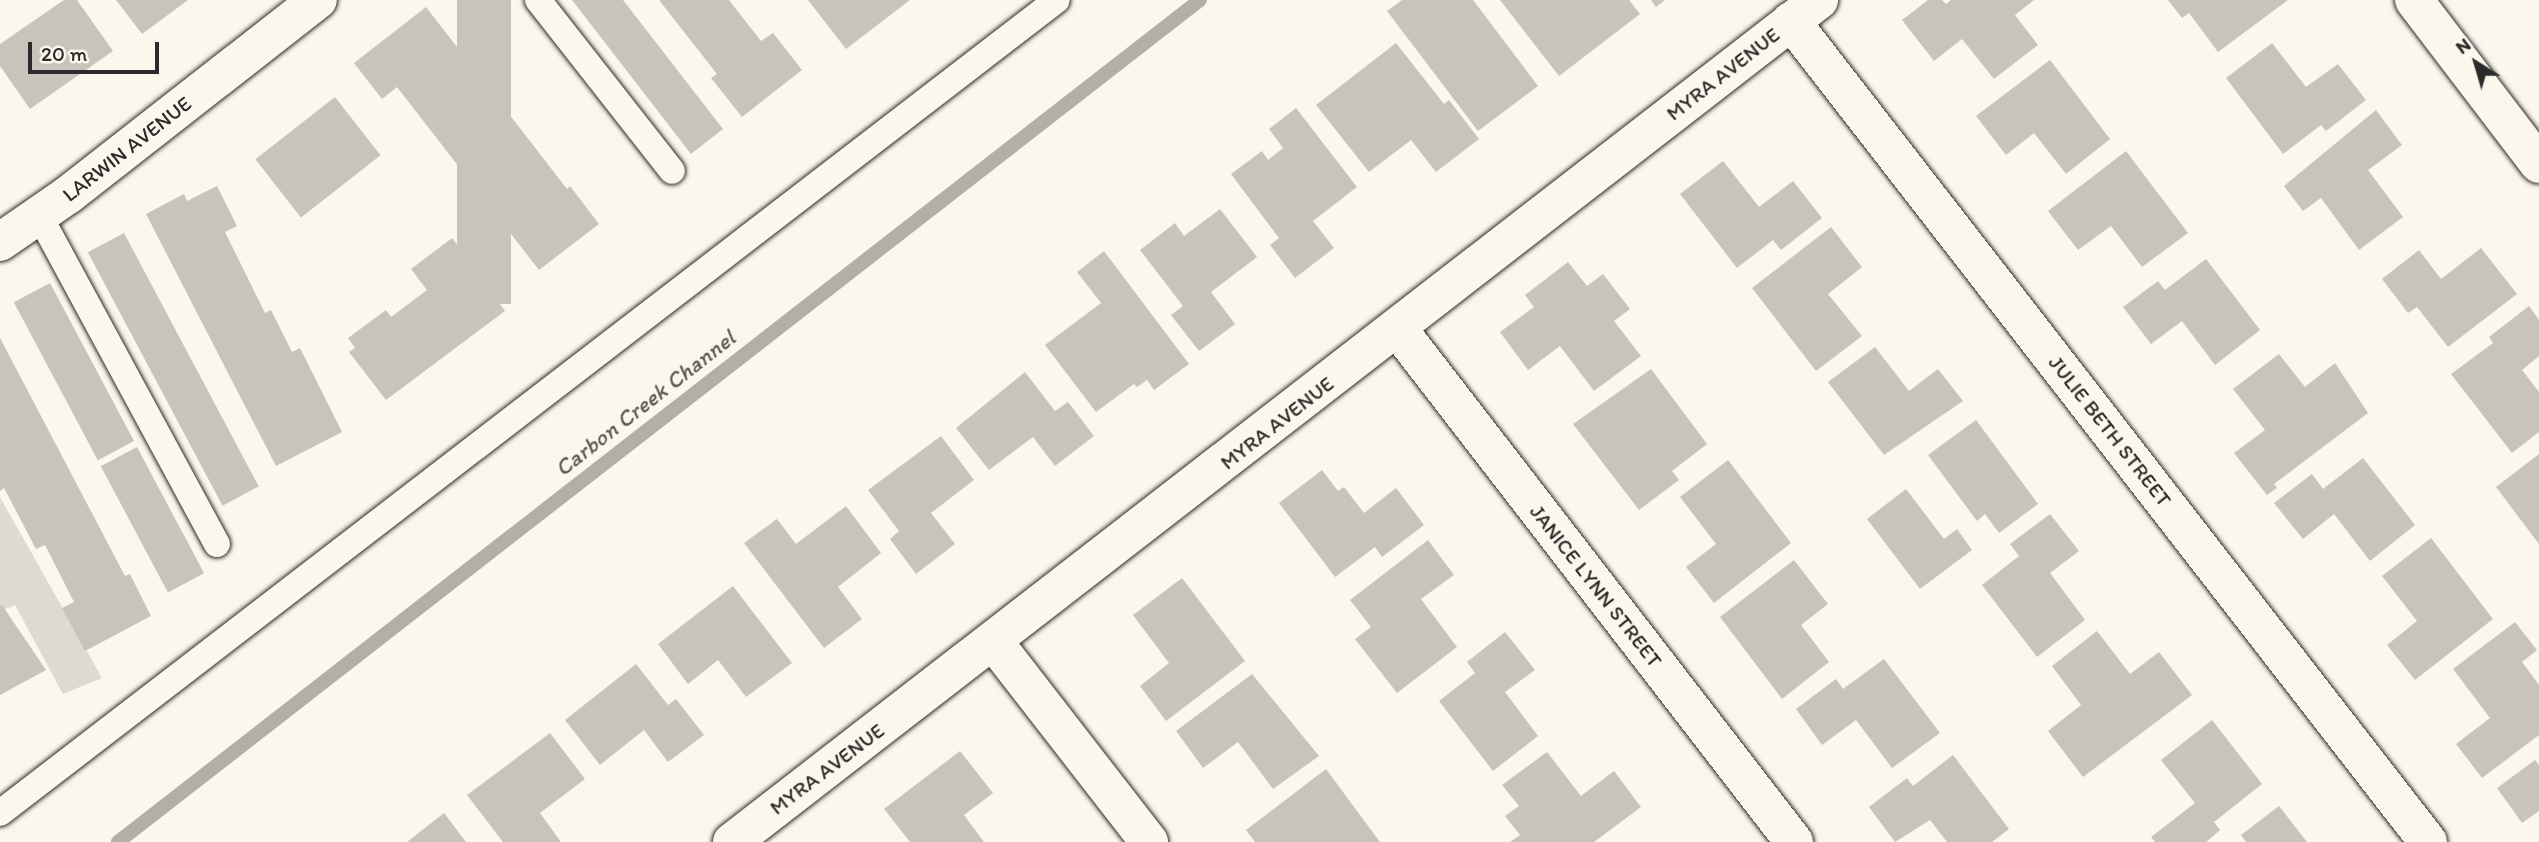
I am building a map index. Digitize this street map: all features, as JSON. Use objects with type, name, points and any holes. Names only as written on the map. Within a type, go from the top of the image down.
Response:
[{"type":"street","name":"LARWIN AVENUE","points":[[0,242],[39,215],[318,0]]},
{"type":"street","points":[[2414,0],[2539,164]]},
{"type":"street","name":"MYRA AVENUE","points":[[734,841],[1398,329],[1805,10]]},
{"type":"street","name":"JULIE BETH STREET","points":[[1805,10],[2428,842]]},
{"type":"street","name":"JANICE LYNN STREET","points":[[1398,329],[1794,842]]},
{"type":"street","points":[[994,642],[1149,842]]},
{"type":"lane","points":[[538,0],[672,171]]},
{"type":"lane","points":[[0,813],[1057,0]]},
{"type":"lane","points":[[39,215],[217,544]]},
{"type":"shaded area","points":[[0,497],[102,678],[63,694],[15,605],[0,611]]},
{"type":"building","points":[[64,0],[77,0],[113,51],[30,109],[0,66],[0,44]]},
{"type":"building","points":[[116,0],[188,0],[142,34]]},
{"type":"building","points":[[457,0],[511,0],[511,304],[457,304]]},
{"type":"building","points":[[572,0],[623,0],[723,129],[691,154]]},
{"type":"building","points":[[659,0],[729,0],[761,41],[773,33],[802,70],[742,117],[711,78],[717,74]]},
{"type":"building","points":[[808,0],[910,0],[846,49]]},
{"type":"building","points":[[1402,0],[1473,0],[1538,86],[1478,131],[1387,11]]},
{"type":"building","points":[[1500,0],[1629,0],[1640,14],[1559,76]]},
{"type":"building","points":[[1651,0],[1665,0],[1656,7]]},
{"type":"building","points":[[1928,0],[1942,0],[1946,4],[1951,0],[2034,0],[2015,15],[2038,45],[1994,79],[1962,39],[1934,61],[1902,20]]},
{"type":"building","points":[[2168,0],[2288,0],[2218,52],[2189,13],[2182,18]]},
{"type":"building","points":[[426,7],[567,189],[570,186],[599,224],[539,270],[397,87],[382,99],[354,63]]},
{"type":"building","points":[[1396,43],[1444,104],[1449,100],[1479,139],[1436,172],[1411,140],[1369,172],[1316,105]]},
{"type":"building","points":[[2272,43],[2306,87],[2338,64],[2366,100],[2326,131],[2321,125],[2283,154],[2226,78]]},
{"type":"building","points":[[2050,60],[2110,139],[2066,174],[2034,133],[2006,155],[1976,116]]},
{"type":"building","points":[[335,97],[381,155],[301,217],[255,159]]},
{"type":"building","points":[[1296,108],[1357,187],[1313,221],[1334,248],[1295,278],[1270,245],[1279,238],[1231,174],[1262,151],[1268,160],[1283,148],[1269,129]]},
{"type":"building","points":[[2376,110],[2402,145],[2368,170],[2403,217],[2359,250],[2321,198],[2303,211],[2284,186]]},
{"type":"building","points":[[2126,151],[2188,233],[2142,267],[2111,226],[2078,250],[2048,211]]},
{"type":"building","points":[[1723,161],[1759,207],[1793,181],[1822,218],[1781,250],[1773,240],[1737,268],[1680,194]]},
{"type":"building","points":[[217,186],[237,226],[225,232],[265,313],[271,310],[292,352],[300,348],[342,432],[276,466],[146,214],[184,194],[187,201]]},
{"type":"building","points":[[1220,209],[1257,257],[1211,292],[1235,324],[1199,351],[1171,315],[1183,306],[1140,250],[1175,223],[1184,236]]},
{"type":"building","points":[[1831,227],[1862,267],[1828,294],[1862,336],[1816,371],[1752,288]]},
{"type":"building","points":[[124,233],[259,486],[223,506],[88,252]]},
{"type":"building","points":[[452,238],[480,274],[486,270],[499,288],[492,293],[505,311],[386,400],[349,352],[355,348],[348,338],[386,310],[391,317],[427,290],[411,269]]},
{"type":"building","points":[[2481,248],[2517,294],[2448,347],[2417,307],[2408,313],[2382,279],[2419,250],[2441,279]]},
{"type":"building","points":[[1104,251],[1189,364],[1154,390],[1147,380],[1137,387],[1134,384],[1096,412],[1045,345],[1101,303],[1077,272]]},
{"type":"building","points":[[2206,259],[2260,330],[2215,365],[2182,321],[2151,344],[2123,307],[2158,281],[2165,290]]},
{"type":"building","points":[[1568,262],[1587,286],[1603,274],[1630,309],[1614,321],[1641,356],[1594,391],[1560,346],[1528,370],[1500,332],[1534,307],[1525,295]]},
{"type":"building","points":[[50,283],[134,441],[98,460],[14,302]]},
{"type":"building","points":[[2529,306],[2539,320],[2539,356],[2522,370],[2539,392],[2539,432],[2512,453],[2451,374],[2493,343],[2489,337]]},
{"type":"building","points":[[0,338],[125,576],[130,574],[151,616],[85,651],[62,608],[74,602],[45,545],[36,549],[4,488],[0,491]]},
{"type":"building","points":[[1875,347],[1909,391],[1938,369],[1963,401],[1884,455],[1828,382]]},
{"type":"building","points":[[2279,354],[2305,387],[2335,363],[2368,413],[2274,484],[2277,488],[2267,495],[2234,453],[2265,430],[2233,389]]},
{"type":"building","points":[[1651,369],[1707,444],[1672,471],[1679,480],[1639,510],[1573,424]]},
{"type":"building","points":[[1025,372],[1055,411],[1068,402],[1094,436],[1055,466],[1033,437],[989,470],[956,428]]},
{"type":"building","points":[[1976,420],[2038,504],[1999,533],[1985,514],[1977,521],[1928,455]]},
{"type":"building","points":[[941,436],[974,480],[931,513],[955,544],[916,574],[890,539],[899,531],[868,490]]},
{"type":"building","points":[[137,447],[204,573],[168,593],[101,466]]},
{"type":"building","points":[[2539,454],[2539,544],[2496,487]]},
{"type":"building","points":[[2363,458],[2415,525],[2370,561],[2334,514],[2303,539],[2274,503],[2312,474],[2323,489]]},
{"type":"building","points":[[1728,460],[1791,543],[1714,603],[1686,567],[1716,544],[1680,497]]},
{"type":"building","points":[[1322,470],[1338,491],[1344,487],[1364,513],[1396,488],[1424,525],[1382,557],[1375,547],[1335,577],[1279,503]]},
{"type":"building","points":[[1906,489],[1944,539],[1957,529],[1972,550],[1920,589],[1867,519]]},
{"type":"building","points":[[846,506],[881,553],[838,587],[862,619],[824,648],[744,543],[777,519],[796,544]]},
{"type":"building","points":[[2050,514],[2079,551],[2050,573],[2085,620],[2037,657],[1982,585],[2019,556],[2010,544]]},
{"type":"building","points":[[2431,538],[2493,619],[2415,680],[2387,645],[2417,621],[2382,576]]},
{"type":"building","points":[[1428,540],[1454,575],[1421,599],[1457,647],[1397,693],[1355,639],[1371,627],[1350,600]]},
{"type":"building","points":[[1794,560],[1828,604],[1801,625],[1829,662],[1782,699],[1720,617]]},
{"type":"building","points":[[1182,578],[1245,661],[1166,721],[1140,686],[1169,663],[1133,615]]},
{"type":"building","points":[[733,586],[792,663],[746,697],[718,660],[688,684],[658,644]]},
{"type":"building","points":[[2,605],[46,670],[0,695],[0,606]]},
{"type":"building","points":[[2515,622],[2537,650],[2522,662],[2539,685],[2539,735],[2482,778],[2456,744],[2490,718],[2453,669]]},
{"type":"building","points":[[2097,631],[2130,674],[2159,652],[2192,695],[2083,777],[2048,731],[2081,705],[2052,666]]},
{"type":"building","points":[[1505,632],[1535,670],[1505,692],[1538,736],[1493,771],[1439,701],[1475,673],[1467,662]]},
{"type":"building","points":[[1884,659],[1940,733],[1892,768],[1856,720],[1822,745],[1796,709],[1836,679],[1843,689]]},
{"type":"building","points":[[636,664],[668,705],[676,699],[704,735],[668,762],[644,730],[600,765],[565,720]]},
{"type":"building","points":[[1252,674],[1319,756],[1273,789],[1238,742],[1203,768],[1176,731]]},
{"type":"building","points":[[2212,720],[2262,784],[2214,822],[2220,830],[2206,842],[2155,842],[2151,837],[2195,803],[2161,760]]},
{"type":"building","points":[[550,733],[585,779],[540,813],[561,842],[503,842],[467,795]]},
{"type":"building","points":[[960,751],[993,793],[964,815],[984,842],[910,842],[884,809]]},
{"type":"building","points":[[1547,752],[1581,796],[1614,771],[1641,807],[1594,842],[1510,842],[1520,835],[1505,816],[1519,806],[1502,785]]},
{"type":"building","points":[[1953,755],[2009,829],[1992,842],[1947,842],[1930,820],[1895,842],[1869,807],[1907,778],[1913,786]]},
{"type":"building","points":[[2535,760],[2539,765],[2539,811],[2522,823],[2497,788]]},
{"type":"building","points":[[1326,769],[1380,842],[1255,842],[1246,830]]},
{"type":"building","points":[[2279,806],[2307,842],[2246,842],[2241,835]]},
{"type":"building","points":[[444,813],[466,842],[407,842]]},
{"type":"waterway","name":"Carbon Creek Channel","points":[[118,842],[1200,0]]}]
